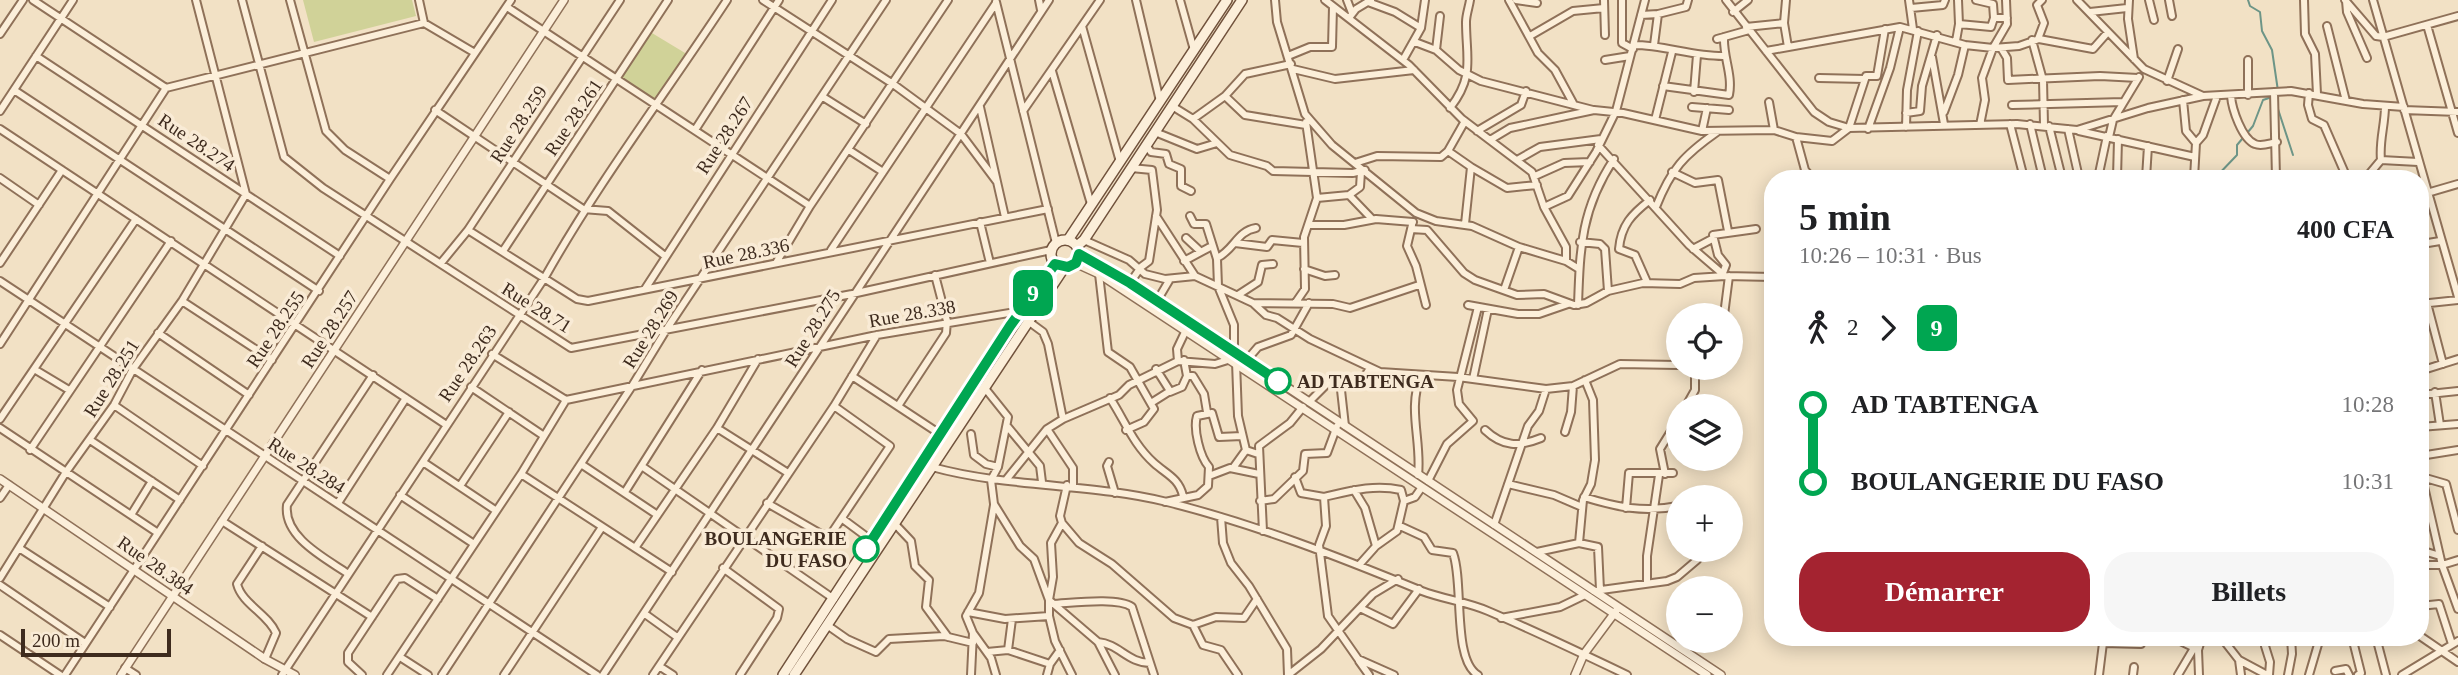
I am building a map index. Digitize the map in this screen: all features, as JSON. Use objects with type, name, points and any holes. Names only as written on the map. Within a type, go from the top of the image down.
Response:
[{"type":"main road","points":[[783,675],[894,523],[1131,167],[1148,149],[1155,132],[1242,0]]},
{"type":"main road","points":[[1077,249],[1092,205],[1226,1]]},
{"type":"main road","points":[[794,675],[827,625],[837,601],[872,540],[1021,311],[1055,264],[1054,246],[1077,249]]},
{"type":"main road","points":[[1055,264],[1064,268]]},
{"type":"street","points":[[0,34],[23,0]]},
{"type":"street","points":[[33,0],[166,88]]},
{"type":"street","points":[[0,111],[73,0]]},
{"type":"street","points":[[196,0],[246,194]]},
{"type":"street","name":"Rue 28.71","points":[[242,0],[284,157],[366,217],[571,348],[668,327],[852,294],[1054,246]]},
{"type":"street","points":[[290,0],[326,131],[345,150],[390,178]]},
{"type":"street","points":[[419,0],[424,23]]},
{"type":"street","name":"Rue 28.257","points":[[123,672],[564,0]]},
{"type":"street","name":"Rue 28.259","points":[[440,263],[468,230],[620,0]]},
{"type":"street","name":"Rue 28.261","points":[[503,251],[668,0]]},
{"type":"street","name":"Rue 28.263","points":[[284,672],[376,529],[423,462],[445,424],[545,277],[583,209],[657,106],[727,0]]},
{"type":"street","points":[[764,0],[893,84],[961,134],[997,182]]},
{"type":"street","points":[[695,130],[779,0]]},
{"type":"street","name":"Rue 28.267","points":[[645,289],[730,153],[832,0]]},
{"type":"street","name":"Rue 28.269","points":[[442,675],[668,327],[886,0]]},
{"type":"street","points":[[776,263],[810,206],[948,0]]},
{"type":"street","points":[[1039,0],[1041,10]]},
{"type":"street","name":"Rue 28.275","points":[[603,675],[821,346],[852,294],[980,107],[1049,0]]},
{"type":"street","points":[[1023,111],[1100,0]]},
{"type":"street","points":[[1136,0],[1160,101]]},
{"type":"street","points":[[1180,0],[1194,50]]},
{"type":"street","points":[[1275,0],[1277,22],[1305,114],[1317,198],[1303,243],[1305,290],[1296,302]]},
{"type":"street","points":[[1325,0],[1350,16],[1415,70],[1450,108],[1535,176],[1544,207],[1565,245],[1566,261]]},
{"type":"street","points":[[1347,0],[1350,16]]},
{"type":"street","points":[[1403,60],[1421,28],[1425,0]]},
{"type":"street","points":[[1450,108],[1467,73],[1470,60],[1466,20],[1470,0]]},
{"type":"street","points":[[1509,0],[1538,53],[1555,70],[1573,103]]},
{"type":"street","points":[[1516,0],[1537,3]]},
{"type":"street","points":[[1622,0],[1622,43],[1632,50]]},
{"type":"street","points":[[1544,207],[1567,196],[1590,162],[1616,111],[1645,0]]},
{"type":"street","points":[[1640,15],[1686,7],[1688,0]]},
{"type":"street","points":[[1726,0],[1814,112],[1829,122],[1868,130],[1944,124],[2030,124],[2108,136],[2178,156],[2195,157]]},
{"type":"street","points":[[1733,12],[1748,0]]},
{"type":"street","points":[[1786,0],[1784,23],[1788,47]]},
{"type":"street","points":[[1959,24],[1991,27],[1994,4],[1976,0]]},
{"type":"street","points":[[1980,125],[1985,100],[1982,78],[1993,48],[2003,34],[2007,18],[2006,0]]},
{"type":"street","points":[[2042,0],[2037,5],[2045,23],[2035,39],[2043,80],[2046,126],[2060,170]]},
{"type":"street","points":[[2077,0],[2144,69],[2203,96]]},
{"type":"street","points":[[2149,0],[2154,20]]},
{"type":"street","points":[[2169,0],[2172,16]]},
{"type":"street","points":[[2305,0],[2305,34],[2315,54],[2313,94],[2308,105],[2312,119],[2324,125],[2344,170]]},
{"type":"street","points":[[2346,0],[2372,35],[2383,37],[2458,16]]},
{"type":"street","points":[[2346,0],[2347,12],[2367,58]]},
{"type":"street","points":[[2373,0],[2420,170]]},
{"type":"street","points":[[1350,16],[1370,1],[1421,28]]},
{"type":"street","points":[[996,2],[1048,209],[1054,246]]},
{"type":"street","points":[[831,250],[996,2]]},
{"type":"street","points":[[1906,127],[1915,30],[1910,4],[1957,2],[1959,24],[1956,41]]},
{"type":"street","points":[[509,3],[543,32],[810,206]]},
{"type":"street","name":"Rue 28.255","points":[[62,675],[136,569],[390,178],[509,3]]},
{"type":"street","points":[[1530,36],[1573,11],[1604,4],[1605,35]]},
{"type":"street","points":[[2090,12],[2128,4],[2134,59]]},
{"type":"street","points":[[1289,56],[1310,47],[1332,47],[1333,7]]},
{"type":"street","points":[[1654,46],[1658,13]]},
{"type":"street","points":[[1436,50],[1440,16]]},
{"type":"street","points":[[1994,18],[2007,18]]},
{"type":"street","points":[[0,344],[166,88],[424,23],[475,53]]},
{"type":"street","points":[[1663,86],[1729,95],[1729,75],[1720,38],[1747,28],[1784,23]]},
{"type":"street","points":[[2427,25],[2455,112],[2458,133]]},
{"type":"street","points":[[1082,26],[1120,162]]},
{"type":"street","points":[[2327,26],[2346,101]]},
{"type":"street","points":[[1766,51],[1900,27],[1937,35],[1965,45],[1993,48],[2035,39],[2093,49],[2108,32]]},
{"type":"street","points":[[1868,130],[1887,78],[1900,27]]},
{"type":"street","points":[[1490,140],[1510,128],[1594,110],[1616,111],[1702,131],[1774,130],[1796,138],[1832,141],[1849,128],[1865,79],[1868,75],[1877,76],[1885,29]]},
{"type":"street","points":[[1906,113],[1920,111],[1922,86],[1937,35]]},
{"type":"street","points":[[1415,42],[1436,50],[1481,81],[1526,90],[1594,110]]},
{"type":"street","points":[[1944,113],[1958,75],[1965,45]]},
{"type":"street","points":[[1605,60],[1632,50],[1654,46],[1672,52],[1723,56]]},
{"type":"street","points":[[2001,48],[2008,61],[2006,80],[2101,75],[2138,78]]},
{"type":"street","points":[[2167,81],[2178,49]]},
{"type":"street","points":[[1655,120],[1672,52]]},
{"type":"street","points":[[1694,92],[1697,55]]},
{"type":"street","name":"Rue 28.274","points":[[36,56],[340,256]]},
{"type":"street","points":[[1932,57],[1944,124]]},
{"type":"street","points":[[2248,60],[2248,94]]},
{"type":"street","points":[[1193,119],[1225,96],[1245,74],[1292,66],[1335,79],[1415,70]]},
{"type":"street","points":[[2100,170],[2113,120],[2144,69]]},
{"type":"street","points":[[1052,72],[1092,205]]},
{"type":"street","points":[[1819,78],[1865,79]]},
{"type":"street","points":[[14,90],[319,291]]},
{"type":"street","points":[[1477,131],[1521,105],[1526,90]]},
{"type":"street","points":[[2274,92],[2276,170]]},
{"type":"street","points":[[2077,130],[2203,96],[2274,92],[2313,94],[2404,109],[2455,112]]},
{"type":"street","points":[[1225,96],[1245,115],[1306,125]]},
{"type":"street","points":[[2194,170],[2196,143],[2203,135],[2217,96]]},
{"type":"street","points":[[2231,96],[2233,116],[2251,142],[2263,145],[2277,142]]},
{"type":"street","points":[[823,97],[866,124]]},
{"type":"street","points":[[2183,100],[2186,131],[2196,143]]},
{"type":"street","points":[[1769,102],[1774,130]]},
{"type":"street","points":[[2012,105],[2123,103]]},
{"type":"street","points":[[1172,106],[1193,119],[1234,157],[1267,166],[1273,171],[1363,171]]},
{"type":"street","points":[[2373,170],[2381,160],[2380,142],[2385,128],[2385,106]]},
{"type":"street","points":[[980,107],[1005,217]]},
{"type":"street","points":[[1692,107],[1729,110]]},
{"type":"street","points":[[1702,131],[1707,108]]},
{"type":"street","points":[[435,110],[583,209],[608,211],[665,256]]},
{"type":"street","points":[[1305,114],[1332,145],[1416,213],[1431,219],[1465,225],[1519,247],[1566,261],[1579,269]]},
{"type":"street","points":[[1355,163],[1377,156],[1412,155],[1437,159],[1448,151],[1465,121]]},
{"type":"street","points":[[2010,124],[2022,170]]},
{"type":"street","points":[[2030,124],[2041,170]]},
{"type":"street","points":[[0,129],[336,349],[445,424]]},
{"type":"street","points":[[2068,129],[2077,170]]},
{"type":"street","points":[[1155,132],[1197,149],[1217,143]]},
{"type":"street","points":[[1656,207],[1672,172],[1686,155],[1717,132]]},
{"type":"street","points":[[1796,138],[1805,170]]},
{"type":"street","points":[[2118,139],[2118,170]]},
{"type":"street","points":[[1600,142],[1630,182],[1650,200],[1693,249],[1726,275]]},
{"type":"street","points":[[1517,160],[1540,147],[1600,142]]},
{"type":"street","points":[[2146,170],[2148,146]]},
{"type":"street","points":[[1130,283],[1140,267],[1149,261],[1156,216],[1148,149],[1166,154],[1169,164],[1181,169],[1181,186],[1191,191]]},
{"type":"street","points":[[849,150],[883,172]]},
{"type":"street","points":[[1448,151],[1507,188],[1537,185]]},
{"type":"street","points":[[1574,305],[1580,242],[1588,209],[1614,159]]},
{"type":"street","points":[[2381,160],[2418,162]]},
{"type":"street","points":[[1535,176],[1564,163],[1590,162]]},
{"type":"street","points":[[1131,167],[1152,170]]},
{"type":"street","points":[[1465,225],[1471,167]]},
{"type":"street","points":[[0,263],[62,170]]},
{"type":"street","points":[[1317,198],[1349,195],[1360,187],[1363,171]]},
{"type":"street","points":[[1672,172],[1695,183],[1718,180],[1728,231]]},
{"type":"street","points":[[0,178],[39,205]]},
{"type":"street","points":[[2429,192],[2458,184]]},
{"type":"street","name":"Rue 28.251","points":[[0,578],[66,472],[114,405],[133,369],[183,301],[246,194]]},
{"type":"street","points":[[1349,195],[1372,219]]},
{"type":"street","points":[[1647,282],[1635,255],[1619,249],[1621,234],[1628,218],[1650,200]]},
{"type":"street","points":[[2429,200],[2458,299],[2429,302]]},
{"type":"street","name":"Rue 28.336","points":[[468,230],[582,301],[1048,209]]},
{"type":"street","points":[[1416,213],[1407,246],[1416,266],[1426,305]]},
{"type":"street","points":[[1156,216],[1195,276],[1253,303],[1266,316],[1295,328],[1309,339],[1370,368],[1389,374],[1458,377],[1546,389],[1573,386],[1620,364],[1666,365]]},
{"type":"street","points":[[1190,216],[1194,224],[1206,224],[1217,258],[1218,286],[1234,325],[1234,358],[1242,436],[1246,450]]},
{"type":"street","points":[[0,419],[136,219]]},
{"type":"street","points":[[1308,225],[1344,225],[1372,219],[1412,225],[1427,230],[1464,273],[1521,295],[1544,294],[1574,305]]},
{"type":"street","points":[[1427,230],[1431,219]]},
{"type":"street","points":[[980,222],[990,263]]},
{"type":"street","points":[[1217,258],[1227,253],[1240,234],[1256,228]]},
{"type":"street","points":[[1693,249],[1712,239],[1713,235],[1756,229]]},
{"type":"street","points":[[1185,238],[1200,251]]},
{"type":"street","points":[[1712,239],[1726,265],[1725,303]]},
{"type":"street","points":[[1235,243],[1267,247],[1272,240],[1303,243]]},
{"type":"street","points":[[2429,242],[2440,241]]},
{"type":"street","points":[[30,450],[171,242]]},
{"type":"street","points":[[1580,242],[1600,244],[1605,249],[1608,291]]},
{"type":"street","points":[[1184,261],[1212,246]]},
{"type":"street","points":[[1504,290],[1519,247]]},
{"type":"street","points":[[1077,249],[1140,267],[1145,274],[1170,279],[1195,276]]},
{"type":"street","points":[[1077,249],[1099,274],[1597,591],[1616,611],[1707,675]]},
{"type":"street","points":[[1077,249],[1157,301],[1234,358],[1246,361],[1306,405]]},
{"type":"street","points":[[1238,295],[1258,282],[1262,264],[1273,264]]},
{"type":"street","points":[[1304,269],[1325,276],[1335,275]]},
{"type":"street","points":[[1099,274],[1108,352],[1130,367],[1153,411],[1144,422],[1126,429]]},
{"type":"street","points":[[898,406],[943,339],[947,321],[935,275]]},
{"type":"street","points":[[1468,305],[1535,314],[1647,282],[1680,284],[1694,278],[1726,275],[1764,277]]},
{"type":"street","points":[[1157,301],[1170,279]]},
{"type":"street","name":"Rue 28.284","points":[[0,281],[535,631],[597,675]]},
{"type":"street","points":[[1253,303],[1296,302],[1350,308],[1419,285]]},
{"type":"street","points":[[183,301],[272,360]]},
{"type":"street","points":[[1246,361],[1258,347],[1291,335],[1309,303]]},
{"type":"street","points":[[1404,501],[1415,497],[1447,444],[1472,421],[1457,400],[1458,377],[1478,307]]},
{"type":"street","points":[[1473,379],[1488,309]]},
{"type":"street","name":"Rue 28.338","points":[[566,400],[947,321],[1021,311]]},
{"type":"street","points":[[1028,321],[1043,332],[1048,344],[1063,419]]},
{"type":"street","points":[[2429,321],[2443,364]]},
{"type":"street","points":[[1151,403],[1181,388],[1187,376],[1177,349],[1186,330]]},
{"type":"street","points":[[158,333],[249,395]]},
{"type":"street","points":[[653,675],[834,406],[877,335]]},
{"type":"street","points":[[387,675],[521,474],[566,400],[492,354]]},
{"type":"street","points":[[1006,480],[1046,429],[1110,398],[1156,369],[1181,361],[1212,364],[1234,358]]},
{"type":"street","points":[[635,548],[717,428],[758,359]]},
{"type":"street","points":[[2429,368],[2458,359]]},
{"type":"street","points":[[1263,531],[1258,454],[1260,444],[1290,423],[1326,384],[1363,379],[1370,368]]},
{"type":"street","points":[[34,369],[69,390]]},
{"type":"street","points":[[1156,369],[1170,392]]},
{"type":"street","points":[[625,492],[702,370]]},
{"type":"street","points":[[347,573],[306,544],[288,518],[287,505],[373,375]]},
{"type":"street","points":[[852,376],[940,434]]},
{"type":"street","points":[[1187,376],[1193,376],[1199,383],[1207,412]]},
{"type":"street","points":[[1418,475],[1419,454],[1414,399],[1421,376]]},
{"type":"street","points":[[1579,543],[1584,497],[1591,485],[1595,463],[1592,397],[1585,380]]},
{"type":"street","points":[[1260,501],[1274,499],[1304,469],[1305,454],[1328,452],[1340,426],[1340,381]]},
{"type":"street","points":[[1566,432],[1573,386]]},
{"type":"street","points":[[471,387],[544,436]]},
{"type":"street","points":[[984,387],[1007,413],[1007,426],[998,467],[991,480],[994,503],[979,593],[967,618],[973,633],[987,652],[996,675]]},
{"type":"street","points":[[1494,525],[1528,426],[1542,404],[1546,389]]},
{"type":"street","points":[[2429,393],[2458,391]]},
{"type":"street","points":[[2435,392],[2440,425]]},
{"type":"street","points":[[338,503],[405,398]]},
{"type":"street","points":[[1110,398],[1126,429],[1157,466],[1178,482],[1183,496]]},
{"type":"street","points":[[114,405],[203,466]]},
{"type":"street","points":[[767,503],[823,535],[831,534],[844,520],[890,446],[834,406]]},
{"type":"street","points":[[460,486],[509,412]]},
{"type":"street","points":[[1165,502],[1183,496],[1193,497],[1204,492],[1209,466],[1203,457],[1196,416],[1207,412],[1212,414],[1217,436],[1242,436]]},
{"type":"street","points":[[2429,426],[2458,424]]},
{"type":"street","points":[[1007,426],[1042,470],[1042,482]]},
{"type":"street","points":[[1340,426],[1586,595],[1721,675]]},
{"type":"street","points":[[0,428],[158,533]]},
{"type":"street","points":[[717,428],[788,472]]},
{"type":"street","points":[[1046,429],[1073,468],[1060,516],[1062,523],[1079,543],[1112,564],[1174,618],[1193,625],[1216,617],[1244,618],[1257,599]]},
{"type":"street","points":[[1485,429],[1497,440],[1521,446],[1541,438]]},
{"type":"street","points":[[971,434],[974,455],[986,464],[998,467]]},
{"type":"street","points":[[90,440],[180,500]]},
{"type":"street","points":[[1647,583],[1654,511],[1666,474],[1660,450],[1666,440]]},
{"type":"street","points":[[1246,450],[1258,454]]},
{"type":"street","points":[[1233,468],[1246,450]]},
{"type":"street","points":[[2429,455],[2458,450]]},
{"type":"street","points":[[423,462],[495,510]]},
{"type":"street","points":[[1109,462],[1107,466],[1115,493]]},
{"type":"street","points":[[581,464],[656,514]]},
{"type":"street","points":[[643,467],[837,601]]},
{"type":"street","points":[[932,467],[991,480],[1042,482],[1115,493],[1165,502],[1221,517],[1360,564],[1419,589],[1501,618],[1584,653],[1627,675]]},
{"type":"street","points":[[1209,476],[1233,468],[1259,474]]},
{"type":"street","points":[[521,474],[672,572]]},
{"type":"street","points":[[1626,508],[1628,474],[1666,474]]},
{"type":"street","points":[[2429,476],[2446,484],[2458,530]]},
{"type":"street","points":[[1295,477],[1301,493],[1324,497],[1381,486],[1401,490],[1404,501],[1397,531],[1376,545],[1360,564]]},
{"type":"street","name":"Rue 28.384","points":[[0,479],[284,672],[295,675]]},
{"type":"street","points":[[131,514],[152,481]]},
{"type":"street","points":[[1508,484],[1583,507]]},
{"type":"street","points":[[0,498],[9,485]]},
{"type":"street","points":[[1354,490],[1365,508],[1376,545]]},
{"type":"street","points":[[400,495],[474,544]]},
{"type":"street","points":[[1324,497],[1326,526],[1319,540],[1319,551],[1327,612],[1338,633],[1369,675]]},
{"type":"street","points":[[1584,497],[1626,508],[1654,511],[1666,508]]},
{"type":"street","points":[[994,503],[1020,546],[1034,559],[1051,602],[1098,642],[1115,675]]},
{"type":"street","points":[[2429,507],[2442,565],[2458,609]]},
{"type":"street","points":[[1221,517],[1223,543],[1231,563],[1257,599],[1287,649],[1288,675],[1338,633],[1376,592],[1398,579]]},
{"type":"street","points":[[844,520],[872,540]]},
{"type":"street","points":[[222,521],[372,617]]},
{"type":"street","points":[[894,523],[911,541],[915,566],[929,580],[926,607],[948,637]]},
{"type":"street","points":[[1062,523],[1051,543],[1053,577],[1049,616],[1071,674]]},
{"type":"street","points":[[1399,526],[1424,537],[1432,550],[1453,552],[1461,603],[1462,643],[1472,674]]},
{"type":"street","points":[[504,675],[602,527]]},
{"type":"street","points":[[1537,552],[1579,543],[1598,547],[1597,591]]},
{"type":"street","points":[[261,546],[237,584],[241,593],[272,623],[276,633],[265,659]]},
{"type":"street","points":[[19,548],[110,607]]},
{"type":"street","points":[[2429,553],[2440,556]]},
{"type":"street","points":[[2429,565],[2442,565],[2458,560]]},
{"type":"street","points":[[1597,591],[1672,580],[1694,562]]},
{"type":"street","points":[[723,568],[779,609],[778,618],[740,675]]},
{"type":"street","points":[[362,675],[347,658],[399,578],[405,578],[438,599]]},
{"type":"street","points":[[0,585],[85,643]]},
{"type":"street","points":[[1360,608],[1388,624],[1395,624],[1419,589]]},
{"type":"street","points":[[1501,618],[1560,607],[1586,595]]},
{"type":"street","points":[[1051,602],[1099,604],[1118,600],[1126,603],[1134,610],[1154,675]]},
{"type":"street","points":[[2402,675],[2455,643],[2439,604],[2429,605]]},
{"type":"street","points":[[1575,675],[1584,653],[1616,611]]},
{"type":"street","points":[[968,612],[1012,619],[1049,616]]},
{"type":"street","points":[[645,614],[677,637]]},
{"type":"street","points":[[1008,650],[1012,619]]},
{"type":"street","points":[[827,625],[848,639],[876,652],[889,639],[948,637],[973,643]]},
{"type":"street","points":[[1193,625],[1203,645],[1221,650],[1238,675]]},
{"type":"street","points":[[971,675],[973,633]]},
{"type":"street","points":[[0,635],[62,675]]},
{"type":"street","points":[[1098,642],[1111,644],[1136,663],[1150,663]]},
{"type":"street","points":[[2429,642],[2458,662]]},
{"type":"street","points":[[2099,675],[2103,646]]},
{"type":"street","points":[[2190,646],[2196,649]]},
{"type":"street","points":[[2178,675],[2198,646]]},
{"type":"street","points":[[2228,646],[2239,660],[2268,675],[2270,662],[2265,646]]},
{"type":"street","points":[[2288,675],[2292,646]]},
{"type":"street","points":[[2309,675],[2317,646]]},
{"type":"street","points":[[2354,646],[2361,673],[2358,675]]},
{"type":"street","points":[[2380,646],[2386,675]]},
{"type":"street","points":[[2196,649],[2199,675]]},
{"type":"street","points":[[987,652],[1008,650],[1050,664]]},
{"type":"street","points":[[1047,675],[1050,664],[1060,650]]},
{"type":"street","points":[[400,657],[428,675]]},
{"type":"street","points":[[1358,659],[1394,675]]},
{"type":"street","points":[[2239,660],[2241,675]]},
{"type":"street","points":[[659,666],[673,675]]},
{"type":"street","points":[[2335,671],[2346,669],[2349,675]]},
{"type":"street","points":[[123,672],[136,675]]},
{"type":"green space","points":[[303,0],[412,0],[416,16],[314,42]]},
{"type":"green space","points":[[647,30],[690,56],[657,103],[619,78]]},
{"type":"waterway","points":[[2248,0],[2250,6],[2260,12],[2262,31],[2272,50],[2278,91]]},
{"type":"waterway","points":[[2223,170],[2237,155],[2237,145],[2253,126],[2263,100],[2272,97]]},
{"type":"waterway","points":[[2277,106],[2293,155]]},
{"type":"bus line","name":"9","points":[[866,549],[1010,326],[1055,264],[1068,267],[1076,263],[1079,254],[1130,283],[1278,381]]},
{"type":"place","name":"AD TABTENGA","points":[[1278,381]]},
{"type":"place","name":"BOULANGERIE DU FASO","points":[[866,549]]}]
